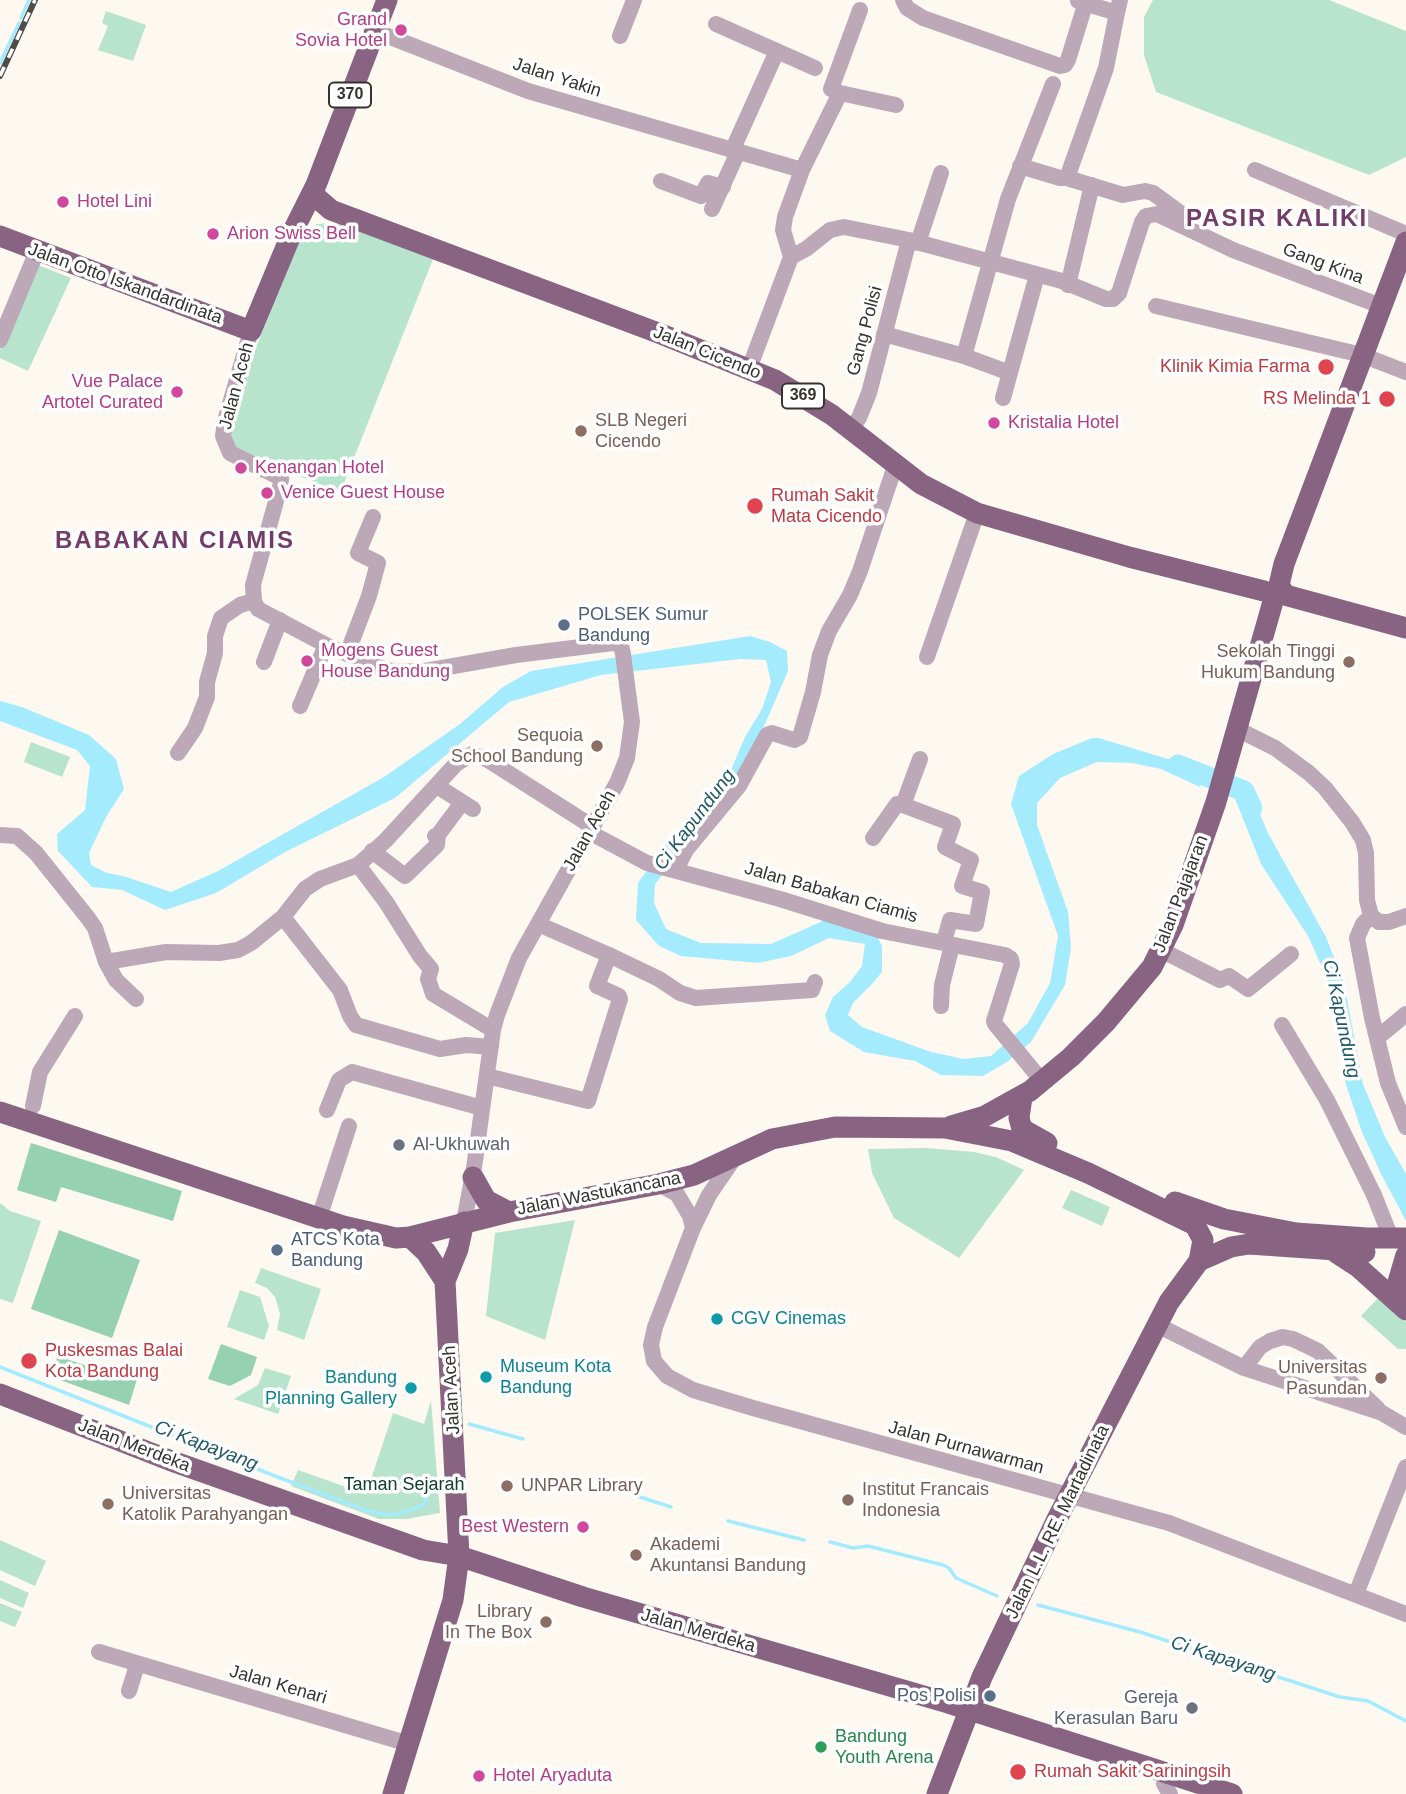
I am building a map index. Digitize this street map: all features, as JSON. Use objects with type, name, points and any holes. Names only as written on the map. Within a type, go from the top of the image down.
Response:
[{"type":"main road","name":"370","points":[[314,191],[387,0]]},
{"type":"main road","name":"Jalan Cicendo","points":[[314,191],[316,197],[331,210],[749,369],[803,396],[850,429],[895,466],[946,499],[978,513],[1129,557],[1406,628]]},
{"type":"main road","name":"Jalan Aceh","points":[[251,331],[291,235],[314,191]]},
{"type":"main road","points":[[291,235],[306,221],[331,210]]},
{"type":"main road","name":"Jalan Otto Iskandardinata","points":[[0,236],[36,256],[251,331]]},
{"type":"main road","name":"Jalan Pajajaran","points":[[945,1128],[985,1115],[1022,1097],[1042,1081],[1106,1023],[1139,986],[1161,950],[1181,904],[1216,802],[1284,564],[1406,242]]},
{"type":"main road","points":[[1022,1097],[1019,1118],[1022,1129],[1031,1136],[1196,1210],[1333,1251],[1358,1268],[1402,1306]]},
{"type":"main road","name":"Jalan Wastukancana","points":[[0,1112],[319,1218],[380,1236],[410,1237],[509,1212],[694,1175],[772,1139],[812,1130],[835,1127],[945,1128],[994,1136],[1031,1148],[1195,1225],[1203,1240],[1199,1261]]},
{"type":"main road","points":[[473,1177],[486,1200],[509,1212]]},
{"type":"main road","name":"Jalan Aceh","points":[[393,1794],[453,1600],[458,1562],[445,1281],[458,1249],[464,1222]]},
{"type":"main road","points":[[410,1237],[426,1252],[445,1281]]},
{"type":"main road","points":[[1199,1261],[1231,1247],[1295,1240],[1402,1245]]},
{"type":"main road","points":[[1333,1251],[1402,1245]]},
{"type":"main road","points":[[1402,1245],[1397,1287],[1402,1306]]},
{"type":"main road","name":"Jalan L.L. RE. Martadinata","points":[[937,1794],[966,1715],[1069,1496],[1169,1302],[1199,1261]]},
{"type":"main road","name":"Jalan Merdeka","points":[[0,1394],[181,1464],[458,1562],[586,1612],[966,1715]]},
{"type":"main road","points":[[966,1715],[1167,1789],[1194,1794]]},
{"type":"main road","points":[[966,1715],[1232,1794]]},
{"type":"street","points":[[621,36],[634,0]]},
{"type":"street","points":[[903,0],[907,9],[923,19],[1060,66],[1068,61],[1081,1],[1119,6],[1106,68],[1067,178]]},
{"type":"street","points":[[860,10],[831,89],[896,105]]},
{"type":"street","points":[[716,23],[815,68]]},
{"type":"street","name":"Jalan Yakin","points":[[374,32],[528,91],[802,170]]},
{"type":"street","points":[[712,209],[777,51]]},
{"type":"street","points":[[964,356],[1007,199],[1053,84]]},
{"type":"street","points":[[749,369],[791,257],[783,230],[785,217],[802,170],[840,93]]},
{"type":"street","points":[[1020,166],[1123,195],[1153,192],[1183,215],[1183,226]]},
{"type":"street","points":[[1255,170],[1406,233]]},
{"type":"street","name":"Gang Polisi","points":[[850,429],[859,418],[869,393],[913,241],[941,173]]},
{"type":"street","points":[[661,181],[701,196],[708,183],[723,187]]},
{"type":"street","points":[[791,257],[830,230],[844,227],[913,241],[1062,281],[1068,285],[1092,186]]},
{"type":"street","name":"Gang Kina","points":[[1068,285],[1113,299],[1119,293],[1142,222],[1146,216],[1157,214],[1233,250],[1381,306]]},
{"type":"street","points":[[0,340],[36,256]]},
{"type":"street","points":[[1003,398],[1037,275]]},
{"type":"street","points":[[1156,306],[1362,355],[1406,372]]},
{"type":"street","name":"Jalan Aceh","points":[[251,331],[223,436],[230,453],[281,478],[253,585],[254,601],[258,608],[326,645],[394,672],[411,672],[613,643],[621,645],[632,722],[629,749],[617,783],[519,958],[492,1030],[473,1177],[464,1222]]},
{"type":"street","points":[[884,334],[964,356],[1010,373]]},
{"type":"street","points":[[674,870],[686,850],[739,786],[767,735],[771,733],[794,740],[801,734],[820,655],[829,631],[850,595],[860,571],[895,466]]},
{"type":"street","points":[[927,657],[978,513]]},
{"type":"street","points":[[347,654],[369,596],[378,563],[358,553],[373,517]]},
{"type":"street","points":[[178,753],[195,728],[207,697],[207,682],[215,653],[215,636],[221,618],[240,605],[254,601]]},
{"type":"street","points":[[264,662],[280,620]]},
{"type":"street","points":[[300,706],[326,645]]},
{"type":"street","points":[[1237,729],[1275,748],[1301,767],[1325,788],[1352,822],[1363,840],[1366,853],[1367,900],[1371,916],[1379,922],[1389,922],[1406,916]]},
{"type":"street","name":"Jalan Babakan Ciamis","points":[[106,962],[166,952],[219,953],[238,950],[262,936],[313,884],[358,865],[385,841],[415,806],[464,757],[472,754],[478,755],[591,830],[647,863],[780,898],[882,931],[1005,955],[1011,959],[1005,992],[994,1021],[1042,1081]]},
{"type":"street","points":[[903,805],[920,759]]},
{"type":"street","points":[[372,851],[402,876],[407,875],[437,845],[436,835],[467,806],[437,786]]},
{"type":"street","points":[[873,838],[897,804],[903,805],[953,824],[945,847],[971,860],[962,886],[982,892],[976,923],[950,920],[941,1006]]},
{"type":"street","points":[[0,835],[17,836],[36,853],[95,928],[106,962],[119,984],[136,999]]},
{"type":"street","points":[[358,865],[386,902],[420,956],[430,966],[432,971],[429,982],[433,994],[492,1030]]},
{"type":"street","points":[[1371,916],[1363,924],[1357,938],[1371,1018],[1388,1083],[1406,1127]]},
{"type":"street","points":[[283,917],[341,990],[356,1025],[440,1049],[466,1045],[491,1047]]},
{"type":"street","points":[[538,924],[659,979],[680,993],[696,998],[812,990],[815,989],[815,982]]},
{"type":"street","points":[[1161,950],[1220,980],[1229,976],[1248,989],[1291,954]]},
{"type":"street","points":[[487,1076],[587,1101],[620,999],[619,996],[597,986],[609,955]]},
{"type":"street","points":[[1377,1038],[1406,1014]]},
{"type":"street","points":[[33,1106],[40,1072],[75,1016]]},
{"type":"street","points":[[1282,1025],[1327,1100],[1402,1245]]},
{"type":"street","points":[[327,1110],[339,1080],[352,1072],[482,1108]]},
{"type":"street","points":[[319,1218],[349,1126]]},
{"type":"street","name":"Jalan Purnawarman","points":[[735,1157],[709,1195],[693,1228],[655,1327],[651,1345],[654,1362],[667,1376],[693,1390],[1170,1523],[1406,1614]]},
{"type":"street","points":[[659,1184],[677,1194],[690,1216],[693,1228]]},
{"type":"street","points":[[1157,1325],[1244,1368],[1382,1413],[1406,1427]]},
{"type":"street","points":[[1244,1368],[1259,1347],[1270,1341],[1283,1338],[1304,1343],[1318,1351],[1382,1413]]},
{"type":"street","points":[[1356,1594],[1406,1467]]},
{"type":"street","name":"Jalan Kenari","points":[[99,1652],[409,1744]]},
{"type":"street","points":[[129,1691],[137,1665]]},
{"type":"green space","points":[[1153,0],[1329,0],[1406,31],[1406,157],[1369,175],[1156,92],[1144,55],[1144,17]]},
{"type":"green space","points":[[106,11],[146,25],[133,61],[98,50],[108,26],[102,23]]},
{"type":"green space","points":[[317,224],[343,224],[433,259],[340,493],[236,449],[227,423],[299,237]]},
{"type":"green space","points":[[35,264],[71,278],[28,371],[0,358],[0,350]]},
{"type":"green space","points":[[31,742],[70,757],[62,777],[24,762]]},
{"type":"green space","points":[[31,1143],[182,1191],[173,1221],[61,1187],[56,1202],[17,1190]]},
{"type":"green space","points":[[926,1148],[974,1152],[996,1157],[1024,1170],[959,1258],[894,1218],[872,1173],[868,1149]]},
{"type":"green space","points":[[1071,1190],[1110,1207],[1102,1226],[1062,1208]]},
{"type":"green space","points":[[0,1203],[10,1211],[41,1221],[13,1303],[0,1299]]},
{"type":"green space","points":[[575,1220],[545,1340],[486,1316],[495,1233]]},
{"type":"green space","points":[[59,1230],[140,1260],[112,1338],[31,1309]]},
{"type":"green space","points":[[261,1268],[321,1289],[304,1340],[277,1330],[280,1314],[275,1297],[267,1288],[255,1283]]},
{"type":"green space","points":[[240,1290],[260,1297],[269,1326],[264,1340],[227,1327]]},
{"type":"green space","points":[[1378,1298],[1406,1322],[1406,1349],[1398,1349],[1361,1316]]},
{"type":"green space","points":[[221,1344],[257,1357],[251,1375],[230,1386],[208,1379]]},
{"type":"green space","points":[[58,1356],[119,1377],[124,1364],[140,1370],[129,1405],[49,1376]]},
{"type":"green space","points":[[265,1368],[291,1376],[278,1414],[234,1399],[258,1385]]},
{"type":"green space","name":"Taman Sejarah","points":[[431,1400],[440,1513],[407,1519],[379,1519],[291,1486],[298,1470],[366,1494],[393,1413],[424,1424]]},
{"type":"green space","points":[[0,1540],[46,1561],[35,1586],[0,1570]]},
{"type":"green space","points":[[0,1580],[29,1593],[23,1608],[0,1598]]},
{"type":"green space","points":[[0,1603],[22,1612],[15,1627],[0,1621]]},
{"type":"water","points":[[750,636],[787,651],[788,671],[738,786],[655,884],[654,903],[666,929],[701,943],[771,944],[825,920],[876,934],[882,946],[882,972],[853,1003],[848,1015],[862,1027],[931,1052],[964,1059],[991,1056],[1028,1023],[1050,983],[1058,936],[1011,804],[1019,776],[1053,754],[1092,738],[1204,770],[1200,787],[1161,769],[1132,763],[1097,762],[1060,778],[1037,803],[1037,825],[1068,912],[1071,948],[1065,985],[1031,1042],[1007,1062],[983,1076],[941,1075],[915,1061],[864,1052],[830,1031],[825,1015],[833,997],[850,982],[862,966],[865,944],[829,938],[791,956],[758,963],[681,956],[659,946],[636,920],[638,883],[671,837],[731,770],[745,737],[762,709],[771,682],[766,660],[740,659],[601,675],[509,702],[395,798],[285,852],[216,893],[165,910],[122,890],[92,887],[58,851],[57,834],[85,810],[90,766],[77,750],[0,721],[0,701],[22,707],[89,735],[116,759],[124,789],[106,817],[89,853],[91,865],[107,873],[171,892],[218,871],[384,777],[460,724],[503,687],[531,671]]},
{"type":"water","points":[[1239,779],[1253,797],[1268,833],[1326,937],[1344,983],[1363,1084],[1385,1137],[1406,1174],[1406,1221],[1362,1132],[1346,1085],[1328,981],[1308,936],[1261,864],[1234,796]]},
{"type":"waterway","points":[[21,18],[29,0]]},
{"type":"waterway","points":[[0,63],[19,23]]},
{"type":"waterway","name":"Ci Kapundung","points":[[1178,765],[1244,791],[1252,808]]},
{"type":"waterway","name":"Ci Kapayang","points":[[0,1367],[365,1510],[387,1515],[399,1514],[424,1505],[428,1492],[441,1481]]},
{"type":"waterway","name":"Ci Kapayang","points":[[469,1424],[523,1439]]},
{"type":"waterway","name":"Ci Kapayang","points":[[637,1496],[671,1507]]},
{"type":"waterway","name":"Ci Kapayang","points":[[728,1521],[804,1540]]},
{"type":"waterway","name":"Ci Kapayang","points":[[830,1542],[853,1548],[868,1546],[943,1565],[949,1568],[956,1578],[997,1596]]},
{"type":"waterway","name":"Ci Kapayang","points":[[1038,1605],[1140,1632],[1340,1697],[1368,1701],[1406,1721]]},
{"type":"railway","points":[[0,76],[35,0]]},
{"type":"place","name":"Grand Sovia Hotel","points":[[401,30]]},
{"type":"place","name":"Hotel Lini","points":[[63,202]]},
{"type":"place","name":"Arion Swiss Bell","points":[[213,234]]},
{"type":"place","name":"Klinik Kimia Farma","points":[[1326,367]]},
{"type":"place","name":"Vue Palace Artotel Curated","points":[[177,392]]},
{"type":"place","name":"RS Melinda 1","points":[[1387,399]]},
{"type":"place","name":"Kristalia Hotel","points":[[994,423]]},
{"type":"place","name":"SLB Negeri Cicendo","points":[[581,431]]},
{"type":"place","name":"Kenangan Hotel","points":[[241,468]]},
{"type":"place","name":"Venice Guest House","points":[[267,493]]},
{"type":"place","name":"Rumah Sakit Mata Cicendo","points":[[755,506]]},
{"type":"place","name":"POLSEK Sumur Bandung","points":[[564,625]]},
{"type":"place","name":"Mogens Guest House Bandung","points":[[307,661]]},
{"type":"place","name":"Sekolah Tinggi Hukum Bandung","points":[[1349,662]]},
{"type":"place","name":"Sequoia School Bandung","points":[[597,746]]},
{"type":"place","name":"Al-Ukhuwah","points":[[399,1145]]},
{"type":"place","name":"ATCS Kota Bandung","points":[[277,1250]]},
{"type":"place","name":"CGV Cinemas","points":[[717,1319]]},
{"type":"place","name":"Puskesmas Balai Kota Bandung","points":[[29,1361]]},
{"type":"place","name":"Museum Kota Bandung","points":[[486,1377]]},
{"type":"place","name":"Universitas Pasundan","points":[[1381,1378]]},
{"type":"place","name":"Bandung Planning Gallery","points":[[411,1388]]},
{"type":"place","name":"UNPAR Library","points":[[507,1486]]},
{"type":"place","name":"Institut Francais Indonesia","points":[[848,1500]]},
{"type":"place","name":"Universitas Katolik Parahyangan","points":[[108,1504]]},
{"type":"place","name":"Best Western","points":[[583,1527]]},
{"type":"place","name":"Akademi Akuntansi Bandung","points":[[636,1555]]},
{"type":"place","name":"Library In The Box","points":[[546,1622]]},
{"type":"place","name":"Pos Polisi","points":[[990,1696]]},
{"type":"place","name":"Gereja Kerasulan Baru","points":[[1192,1708]]},
{"type":"place","name":"Bandung Youth Arena","points":[[821,1747]]},
{"type":"place","name":"Rumah Sakit Sariningsih","points":[[1018,1772]]},
{"type":"place","name":"Hotel Aryaduta","points":[[479,1776]]},
{"type":"district","name":"PASIR KALIKI","points":[[1277,219]]},
{"type":"district","name":"BABAKAN CIAMIS","points":[[175,541]]}]
